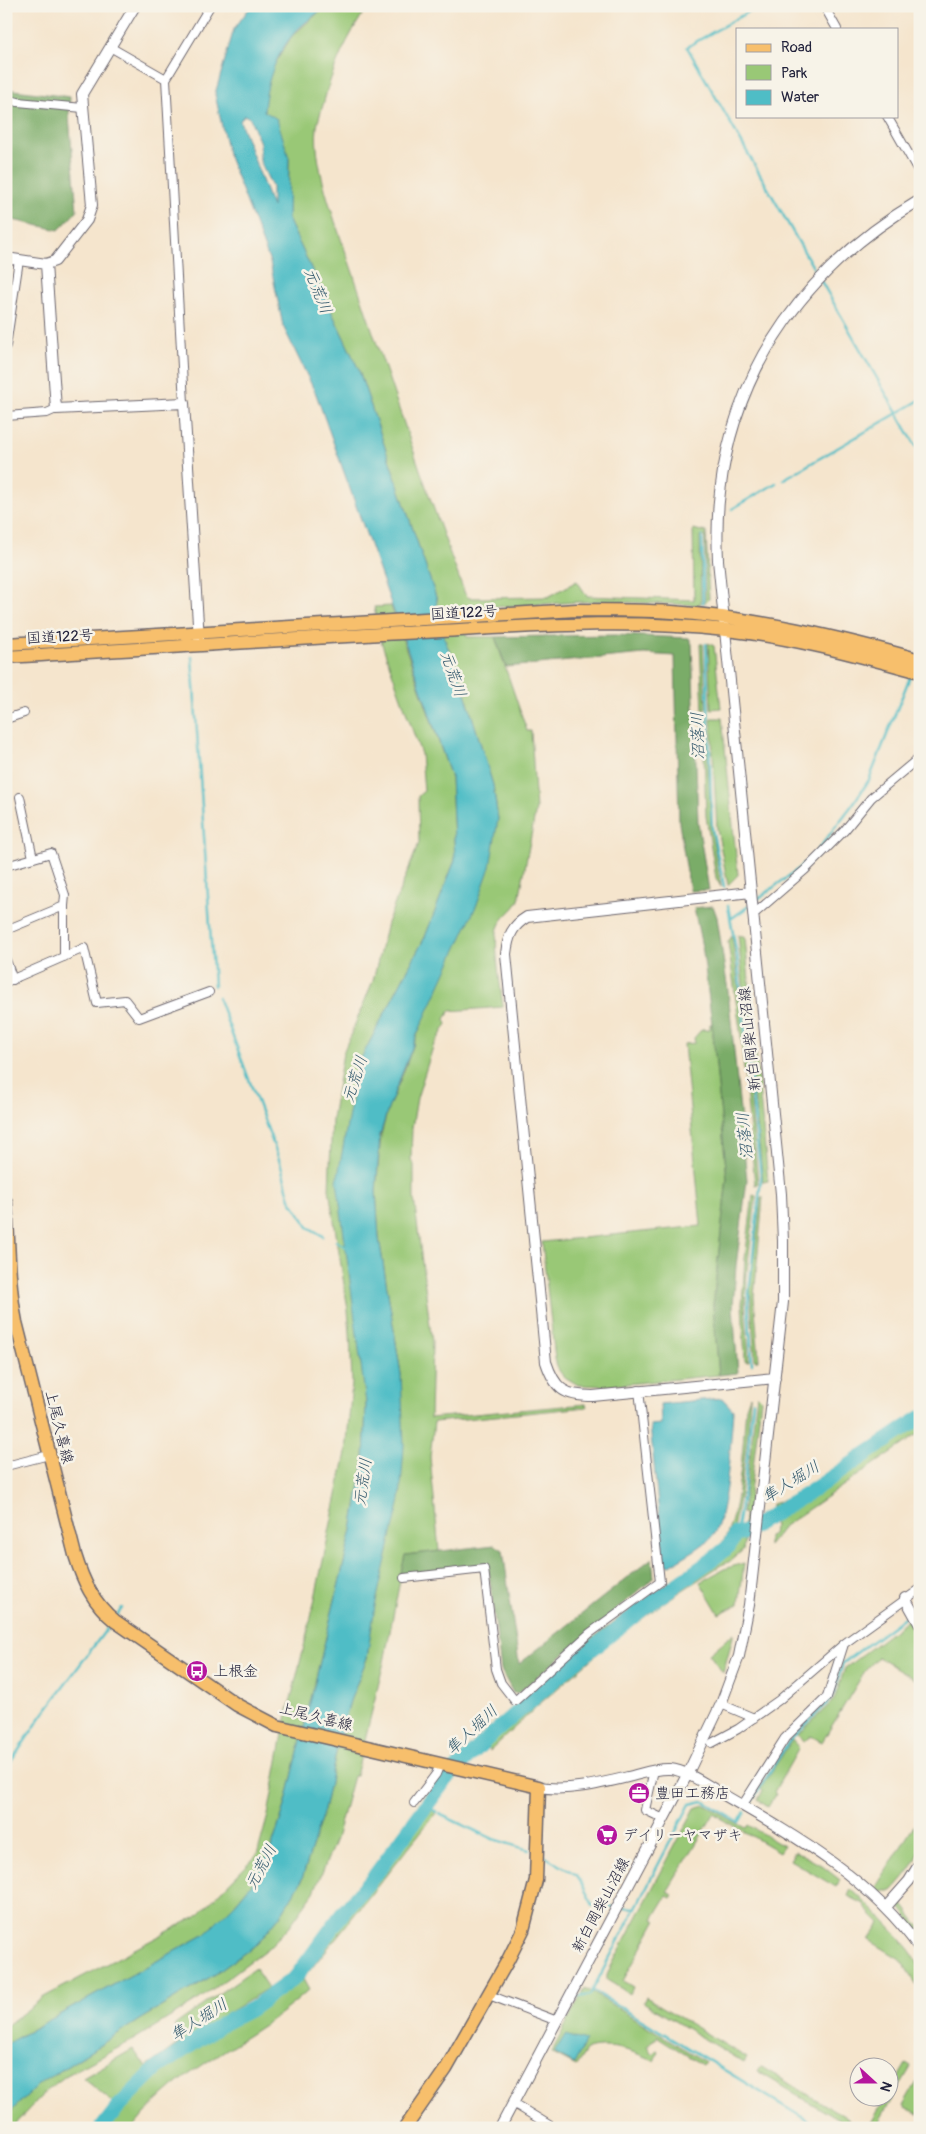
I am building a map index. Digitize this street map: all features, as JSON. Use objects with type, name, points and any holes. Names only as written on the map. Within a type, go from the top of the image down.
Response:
[{"type":"main road","name":"国道122号","points":[[6,657],[199,646],[465,616],[576,610],[671,612],[816,645],[920,672]]},
{"type":"main road","name":"国道122号","points":[[6,644],[198,632],[361,628],[469,629],[627,623],[724,624],[818,634],[920,660]]},
{"type":"main road","name":"上尾久喜線","points":[[6,1202],[8,1296],[81,1573],[93,1598],[102,1609],[115,1621],[253,1715],[286,1729],[539,1787]]},
{"type":"main road","points":[[405,2128],[446,2069],[518,1941],[530,1906],[537,1861],[539,1787]]},
{"type":"street","points":[[6,258],[46,264],[55,261],[88,220],[92,205],[82,94],[134,6]]},
{"type":"street","points":[[199,646],[166,79],[210,6]]},
{"type":"street","points":[[824,6],[836,28]]},
{"type":"street","points":[[110,47],[166,79]]},
{"type":"street","points":[[6,99],[18,102],[84,108]]},
{"type":"street","points":[[888,118],[920,174]]},
{"type":"street","name":"新白岡柴山沼線","points":[[500,2128],[687,1775],[732,1679],[745,1633],[783,1302],[783,1241],[781,1194],[718,560],[720,492],[732,432],[754,374],[772,341],[795,307],[826,271],[872,230],[920,200]]},
{"type":"street","points":[[6,346],[19,260]]},
{"type":"street","points":[[46,264],[56,409]]},
{"type":"street","points":[[6,416],[47,413],[56,409],[184,403]]},
{"type":"street","points":[[6,719],[24,713]]},
{"type":"street","points":[[754,914],[805,870],[844,832],[871,798],[920,757]]},
{"type":"street","points":[[20,797],[33,858]]},
{"type":"street","points":[[6,866],[51,853],[64,895],[64,957]]},
{"type":"street","points":[[751,892],[540,914],[528,917],[516,924],[507,942],[507,963],[546,1362],[556,1386],[576,1396],[775,1378]]},
{"type":"street","points":[[6,930],[64,906]]},
{"type":"street","points":[[6,960],[10,981],[84,948],[97,1003],[126,1000],[139,1018],[210,992]]},
{"type":"street","points":[[404,1578],[484,1569],[496,1669],[501,1683],[515,1701],[590,1633],[660,1582],[639,1390]]},
{"type":"street","points":[[6,1466],[49,1455]]},
{"type":"street","points":[[712,1743],[754,1718],[779,1700],[845,1642],[920,1589]]},
{"type":"street","points":[[905,1598],[920,1625]]},
{"type":"street","points":[[742,1806],[785,1738],[827,1697],[845,1642]]},
{"type":"street","points":[[721,1704],[754,1718]]},
{"type":"street","points":[[414,1803],[443,1765]]},
{"type":"street","points":[[539,1787],[560,1789],[618,1779],[654,1770],[671,1769],[687,1775],[742,1806],[838,1866],[886,1907],[920,1949]]},
{"type":"street","points":[[654,1770],[645,1810],[664,1819]]},
{"type":"street","points":[[886,1907],[909,1881],[920,1863]]},
{"type":"street","points":[[488,1995],[556,2021]]},
{"type":"street","points":[[513,2103],[554,2128]]},
{"type":"green space","points":[[326,6],[368,6],[353,29],[341,54],[318,122],[317,143],[323,180],[328,200],[408,434],[465,594],[469,598],[548,597],[577,581],[587,596],[694,600],[693,529],[706,532],[709,599],[705,603],[705,537],[700,536],[701,603],[698,605],[597,601],[458,609],[462,622],[469,623],[463,625],[467,637],[495,637],[527,731],[531,731],[536,809],[519,900],[498,928],[496,944],[503,1007],[450,1011],[445,1019],[447,1024],[433,1047],[417,1098],[412,1128],[411,1160],[414,1165],[414,1198],[432,1342],[430,1418],[586,1404],[587,1407],[434,1422],[430,1457],[439,1551],[405,1555],[384,1662],[356,1776],[353,1776],[336,1839],[314,1892],[289,1927],[268,1948],[198,2000],[133,2040],[67,2075],[48,2089],[11,2128],[6,2128],[6,2116],[38,2085],[139,2020],[217,1973],[258,1943],[282,1913],[301,1882],[325,1806],[337,1748],[350,1701],[367,1658],[401,1374],[379,1238],[376,1191],[381,1135],[388,1109],[498,819],[493,785],[459,673],[446,643],[436,605],[437,600],[358,368],[288,219],[289,158],[264,112],[265,90],[274,65],[292,36]]},
{"type":"green space","points":[[6,89],[70,97],[69,116],[77,211],[59,230],[8,219]]},
{"type":"green space","points":[[391,606],[451,777],[455,860],[425,937],[358,1064],[366,1403],[364,1461],[352,1530],[285,1806],[272,1846],[255,1880],[235,1904],[204,1935],[6,2044],[6,2026],[44,1997],[197,1916],[257,1855],[268,1815],[285,1723],[309,1626],[346,1453],[352,1383],[350,1334],[329,1189],[332,1119],[343,1053],[373,981],[387,923],[419,843],[418,796],[424,791],[421,754],[382,644],[374,607]]},
{"type":"green space","points":[[615,635],[689,638],[692,644],[698,823],[709,890],[690,891],[679,823],[675,656],[644,654],[506,667],[495,637]]},
{"type":"green space","points":[[708,643],[714,646],[721,708],[711,709]]},
{"type":"green space","points":[[700,644],[703,644],[706,709],[703,710]]},
{"type":"green space","points":[[711,718],[722,718],[738,875],[728,885],[717,829]]},
{"type":"green space","points":[[706,719],[711,829],[721,887],[716,878],[706,816],[703,722]]},
{"type":"green space","points":[[713,906],[717,917],[728,991],[747,1180],[736,1266],[733,1307],[738,1373],[719,1375],[713,1305],[727,1178],[712,1024],[703,952],[694,908]]},
{"type":"green space","points":[[738,935],[745,938],[768,1181],[763,1182]]},
{"type":"green space","points":[[732,936],[745,1037],[758,1184],[755,1185],[741,1037],[728,942]]},
{"type":"green space","points":[[710,1024],[712,1024],[727,1178],[713,1305],[719,1375],[606,1386],[578,1385],[563,1376],[558,1369],[555,1359],[542,1242],[701,1226],[684,1044],[695,1043],[694,1038],[703,1028],[703,1030],[710,1029]]},
{"type":"green space","points":[[753,1195],[756,1196],[745,1304],[749,1361],[745,1361],[742,1304],[745,1259]]},
{"type":"green space","points":[[761,1197],[763,1197],[754,1297],[759,1360],[755,1360],[750,1290]]},
{"type":"green space","points":[[757,1395],[761,1399],[746,1526],[742,1528],[745,1514],[742,1513]]},
{"type":"green space","points":[[750,1396],[740,1494],[731,1538],[727,1546],[690,1575],[614,1626],[575,1658],[482,1742],[478,1739],[591,1639],[654,1592],[718,1549],[725,1538],[736,1503],[742,1460],[746,1407]]},
{"type":"green space","points":[[920,1411],[920,1415],[848,1466],[810,1490],[771,1510],[772,1504],[797,1496]]},
{"type":"green space","points":[[920,1421],[920,1433],[784,1526],[768,1546],[768,1536],[773,1534],[775,1518],[805,1500]]},
{"type":"green space","points":[[745,1535],[743,1550],[729,1562],[721,1565],[663,1603],[612,1641],[536,1707],[490,1751],[487,1748],[599,1645],[648,1609],[716,1564],[733,1548],[736,1537]]},
{"type":"green space","points":[[495,1545],[503,1550],[519,1664],[652,1558],[654,1578],[518,1693],[513,1693],[501,1670],[488,1565],[401,1573],[405,1555]]},
{"type":"green space","points":[[744,1563],[739,1604],[719,1614],[700,1582],[724,1569]]},
{"type":"green space","points":[[909,1619],[920,1638],[920,1682],[878,1657],[865,1671],[822,1742],[811,1736],[803,1742],[798,1735],[834,1700],[845,1668]]},
{"type":"green space","points":[[734,1633],[723,1673],[709,1654]]},
{"type":"green space","points":[[792,1740],[799,1748],[774,1792],[776,1794],[768,1807],[758,1800],[763,1790],[761,1788]]},
{"type":"green space","points":[[705,1805],[746,1828],[748,1825],[783,1846],[779,1852],[714,1814],[667,1892],[673,1895],[671,1898],[667,1896],[653,1919],[656,1921],[623,1981],[633,1987],[630,1994],[607,1980],[607,1974],[695,1808]]},
{"type":"green space","points":[[432,1810],[436,1813],[303,1979],[309,1990],[264,2025],[174,2086],[133,2128],[108,2128],[135,2094],[161,2071],[226,2027],[255,2013],[276,1999],[301,1977],[353,1908]]},
{"type":"green space","points":[[920,1816],[921,1844],[916,1860],[892,1891],[881,1891],[876,1887]]},
{"type":"green space","points":[[795,1851],[821,1865],[840,1880],[836,1887],[790,1860]]},
{"type":"green space","points":[[915,1881],[917,1882],[901,1902],[920,1927],[920,1933],[899,1906],[899,1901]]},
{"type":"green space","points":[[851,1889],[901,1939],[917,1961],[920,1970],[920,1990],[900,1959],[869,1940],[880,1923],[866,1909],[864,1904],[848,1896]]},
{"type":"green space","points":[[255,1968],[268,1988],[202,2029],[184,2046],[146,2072],[117,2104],[83,2078],[133,2049],[146,2067],[182,2041],[175,2025]]},
{"type":"green space","points":[[585,1988],[705,2062],[702,2065],[658,2037],[647,2046],[652,2054],[657,2050],[659,2051],[654,2061],[622,2049],[596,2047],[587,2049],[576,2066],[551,2053]]},
{"type":"green space","points":[[646,1997],[747,2058],[744,2063],[643,2002]]},
{"type":"green space","points":[[906,2064],[911,2067],[898,2089],[898,2078]]},
{"type":"green space","points":[[760,2066],[849,2119],[846,2124],[757,2071]]},
{"type":"green space","points":[[920,2077],[920,2114],[918,2114],[903,2106]]},
{"type":"green space","points":[[881,2106],[888,2106],[875,2128],[868,2128]]},
{"type":"water","name":"元荒川","points":[[251,6],[326,6],[303,25],[285,45],[269,82],[264,111],[277,119],[289,158],[288,219],[358,368],[437,600],[436,605],[446,643],[459,673],[493,785],[498,819],[490,867],[477,904],[417,1035],[388,1109],[380,1135],[376,1191],[379,1238],[401,1374],[404,1446],[400,1500],[375,1606],[367,1658],[350,1701],[337,1748],[325,1806],[301,1882],[282,1913],[258,1943],[217,1973],[139,2020],[38,2085],[6,2116],[6,2044],[204,1935],[235,1904],[255,1880],[272,1846],[285,1806],[352,1530],[364,1461],[366,1403],[337,1181],[358,1064],[425,937],[455,860],[451,777],[316,394],[283,326],[270,262],[228,154],[215,94],[234,29]],"holes":[[[244,115],[250,118],[260,143],[260,161],[272,187],[272,207],[240,121]]]},
{"type":"water","points":[[722,1398],[733,1410],[728,1475],[718,1525],[709,1539],[669,1566],[664,1564],[650,1425],[661,1424],[660,1404]]},
{"type":"water","points":[[565,2035],[586,2041],[574,2064],[554,2053]]},
{"type":"waterway","points":[[758,6],[687,47],[818,276]]},
{"type":"waterway","points":[[821,281],[920,453]]},
{"type":"waterway","name":"沼落川","points":[[784,479],[920,400]]},
{"type":"waterway","name":"沼落川","points":[[732,509],[776,483]]},
{"type":"waterway","name":"沼落川","points":[[702,536],[703,603]]},
{"type":"waterway","name":"沼落川","points":[[706,644],[712,828],[724,887]]},
{"type":"waterway","points":[[192,657],[214,986]]},
{"type":"waterway","points":[[755,901],[814,855],[853,804],[869,780],[911,674]]},
{"type":"waterway","name":"沼落川","points":[[728,906],[737,955],[761,1178],[748,1302],[752,1364]]},
{"type":"waterway","points":[[732,918],[749,906]]},
{"type":"waterway","points":[[218,997],[280,1162],[290,1199],[308,1227],[323,1236]]},
{"type":"waterway","points":[[336,1241],[348,1248]]},
{"type":"waterway","name":"沼落川","points":[[736,1533],[744,1488],[753,1401]]},
{"type":"waterway","name":"隼人堀川","points":[[102,2128],[118,2107],[157,2068],[222,2024],[251,2009],[296,1977],[342,1914],[376,1874],[446,1779],[488,1738],[574,1663],[644,1608],[713,1559],[729,1546],[736,1533],[743,1533],[807,1494],[920,1418]]},
{"type":"waterway","points":[[116,1617],[122,1608]]},
{"type":"waterway","points":[[748,1807],[789,1741],[832,1698],[843,1663],[910,1613]]},
{"type":"waterway","points":[[6,1769],[41,1717],[111,1623]]},
{"type":"waterway","points":[[573,1998],[590,1995],[690,1804],[703,1801],[739,1822],[745,1812]]},
{"type":"waterway","points":[[427,1805],[436,1812]]},
{"type":"waterway","points":[[439,1814],[493,1839],[529,1850]]},
{"type":"waterway","points":[[542,1855],[577,1875],[593,1905],[614,1907]]},
{"type":"waterway","points":[[620,1907],[636,1908]]},
{"type":"waterway","points":[[592,1990],[820,2128]]},
{"type":"place","name":"上根金","points":[[197,1671]]},
{"type":"place","name":"豊田工務店","points":[[639,1793]]},
{"type":"place","name":"デイリーヤマザキ","points":[[607,1835]]}]
